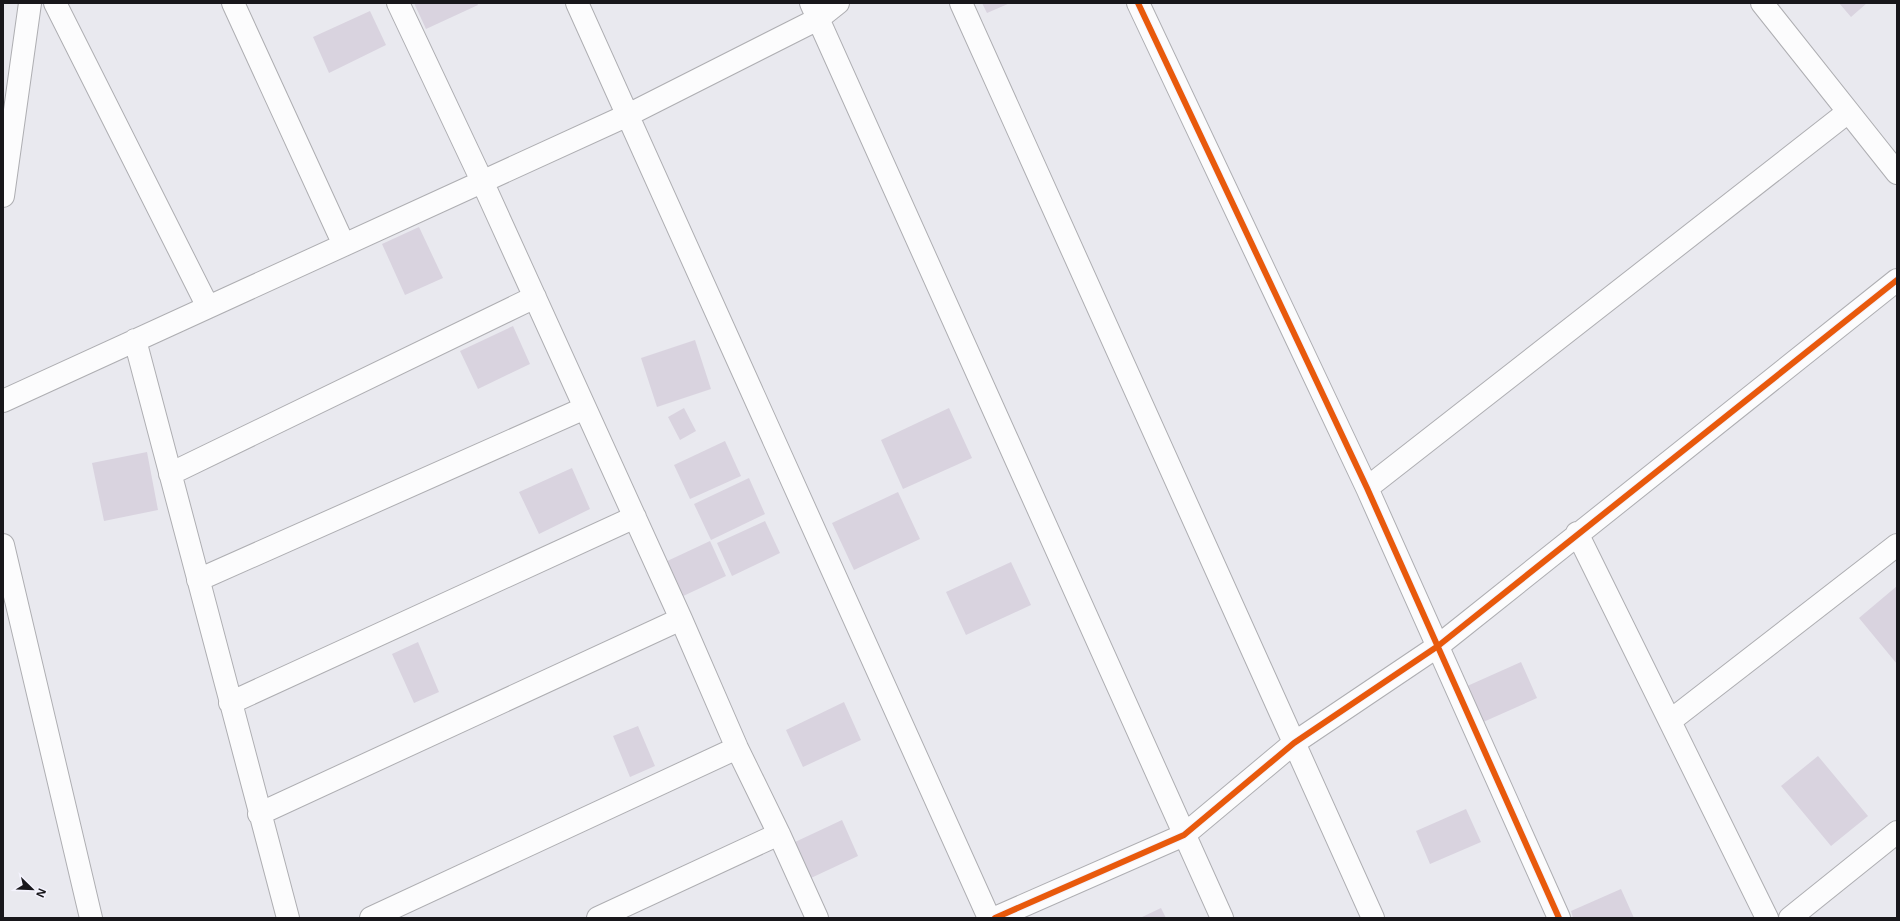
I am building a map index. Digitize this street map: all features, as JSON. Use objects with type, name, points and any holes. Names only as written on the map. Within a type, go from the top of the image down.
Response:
[{"type":"street","points":[[3,196],[30,3]]},
{"type":"street","points":[[55,3],[208,307]]},
{"type":"street","points":[[233,3],[344,245]]},
{"type":"street","points":[[398,3],[535,297],[681,619],[737,748],[779,834],[817,918]]},
{"type":"street","points":[[577,3],[989,918]]},
{"type":"street","points":[[3,400],[628,115],[814,11],[838,3]]},
{"type":"street","points":[[961,3],[1373,918]]},
{"type":"street","points":[[1138,3],[1367,488],[1559,918]]},
{"type":"street","points":[[1762,3],[1897,173]]},
{"type":"street","points":[[814,11],[1222,918]]},
{"type":"street","points":[[1367,488],[1848,112]]},
{"type":"street","points":[[995,918],[1184,835],[1294,743],[1438,646],[1577,533],[1897,280]]},
{"type":"street","points":[[170,474],[535,297]]},
{"type":"street","points":[[135,340],[259,814],[288,918]]},
{"type":"street","points":[[198,580],[585,408]]},
{"type":"street","points":[[230,703],[635,517]]},
{"type":"street","points":[[1577,533],[1767,918]]},
{"type":"street","points":[[3,545],[91,918]]},
{"type":"street","points":[[1670,721],[1897,545]]},
{"type":"street","points":[[259,814],[681,619]]},
{"type":"street","points":[[371,918],[737,748]]},
{"type":"street","points":[[1790,918],[1897,832]]},
{"type":"street","points":[[598,918],[779,834]]},
{"type":"building","points":[[414,3],[477,3],[478,5],[426,29]]},
{"type":"building","points":[[982,3],[1010,3],[987,13]]},
{"type":"building","points":[[1839,3],[1867,3],[1851,17]]},
{"type":"building","points":[[370,11],[386,45],[329,73],[313,37]]},
{"type":"building","points":[[419,227],[443,278],[405,295],[382,244]]},
{"type":"building","points":[[513,326],[530,364],[478,389],[460,351]]},
{"type":"building","points":[[695,340],[711,389],[657,407],[641,358]]},
{"type":"building","points":[[684,408],[696,431],[680,440],[668,417]]},
{"type":"building","points":[[949,408],[972,458],[903,489],[881,440]]},
{"type":"building","points":[[725,441],[741,476],[690,499],[674,465]]},
{"type":"building","points":[[147,452],[158,510],[104,521],[92,463]]},
{"type":"building","points":[[572,468],[590,509],[539,534],[519,492]]},
{"type":"building","points":[[749,478],[765,514],[711,540],[694,504]]},
{"type":"building","points":[[898,492],[920,539],[854,570],[832,523]]},
{"type":"building","points":[[765,521],[780,553],[732,576],[717,543]]},
{"type":"building","points":[[710,541],[726,576],[679,598],[663,563]]},
{"type":"building","points":[[1011,562],[1031,605],[966,635],[946,592]]},
{"type":"building","points":[[1897,586],[1897,664],[1859,618]]},
{"type":"building","points":[[418,642],[439,692],[414,703],[392,654]]},
{"type":"building","points":[[1521,662],[1537,698],[1481,723],[1465,687]]},
{"type":"building","points":[[844,702],[861,740],[803,767],[786,730]]},
{"type":"building","points":[[638,726],[655,766],[630,777],[613,736]]},
{"type":"building","points":[[1818,756],[1868,816],[1831,846],[1781,786]]},
{"type":"building","points":[[1466,809],[1481,842],[1430,864],[1416,831]]},
{"type":"building","points":[[842,820],[858,856],[811,878],[795,842]]},
{"type":"building","points":[[1621,889],[1634,918],[1573,918],[1571,911]]},
{"type":"building","points":[[1161,908],[1166,918],[1140,918]]},
{"type":"cycle path","points":[[1138,3],[1367,488],[1559,918]]},
{"type":"cycle path","points":[[995,918],[1184,835],[1294,743],[1438,646],[1897,280]]}]
